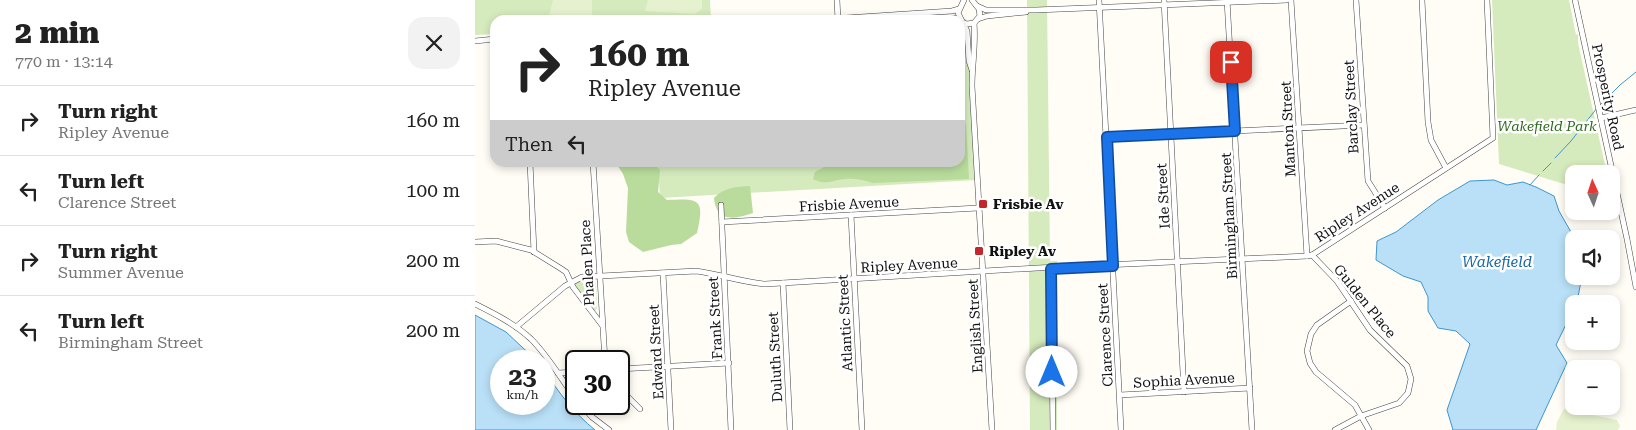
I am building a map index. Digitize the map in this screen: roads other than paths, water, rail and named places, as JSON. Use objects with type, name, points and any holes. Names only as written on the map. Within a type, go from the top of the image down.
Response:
[{"type":"street","points":[[837,0],[838,15]]},
{"type":"street","name":"Clarence Street","points":[[1099,0],[1121,430]]},
{"type":"street","points":[[885,15],[952,11],[968,2],[975,3],[986,10],[1036,10],[1164,3],[1287,0]]},
{"type":"street","name":"Manton Street","points":[[1291,0],[1309,256]]},
{"type":"street","name":"Barclay Street","points":[[1356,0],[1368,181],[1385,208]]},
{"type":"street","points":[[1422,0],[1428,122],[1431,140],[1446,168]]},
{"type":"street","name":"Ripley Avenue","points":[[516,327],[571,283],[582,277],[599,275],[696,271],[725,276],[744,282],[765,284],[1309,256],[1493,138],[1487,0]]},
{"type":"street","name":"Prosperity Road","points":[[1575,0],[1636,287]]},
{"type":"street","name":"Birmingham Street","points":[[1227,1],[1252,430]]},
{"type":"street","points":[[975,3],[980,12],[976,21]]},
{"type":"street","name":"Ide Street","points":[[1164,3],[1184,392]]},
{"type":"street","points":[[965,21],[976,21],[987,16],[1036,10]]},
{"type":"street","name":"English Street","points":[[972,70],[975,60],[976,21]]},
{"type":"street","name":"English Street","points":[[965,27],[972,70],[991,430]]},
{"type":"street","points":[[475,41],[490,40]]},
{"type":"street","points":[[1601,118],[1636,110]]},
{"type":"street","points":[[1107,137],[1364,125]]},
{"type":"street","points":[[530,167],[534,252]]},
{"type":"street","name":"Phalen Place","points":[[593,167],[604,350]]},
{"type":"street","name":"Frank Street","points":[[721,204],[731,430]]},
{"type":"street","name":"Frisbie Avenue","points":[[721,222],[978,208]]},
{"type":"street","name":"Atlantic Street","points":[[851,215],[862,430]]},
{"type":"street","points":[[475,242],[496,241],[523,248],[534,252],[566,272],[571,283],[602,326]]},
{"type":"street","name":"Gulden Place","points":[[1309,256],[1337,281],[1370,330],[1407,366],[1411,379],[1410,388],[1403,400],[1361,416],[1335,430]]},
{"type":"street","points":[[1051,269],[1053,430]]},
{"type":"street","name":"Edward Street","points":[[663,273],[671,430]]},
{"type":"street","name":"Duluth Street","points":[[783,283],[790,430]]},
{"type":"street","points":[[1351,301],[1317,325],[1308,340],[1307,351],[1310,363],[1316,372],[1355,405],[1369,430]]},
{"type":"street","points":[[475,304],[516,327],[544,353],[565,383]]},
{"type":"street","points":[[630,369],[729,363]]},
{"type":"street","points":[[558,373],[565,373]]},
{"type":"street","name":"Sophia Avenue","points":[[1119,395],[1250,388]]},
{"type":"street","points":[[630,399],[640,409]]},
{"type":"street","points":[[590,415],[609,430]]},
{"type":"water","name":"Wakefield","points":[[1494,180],[1507,185],[1523,182],[1536,187],[1554,196],[1559,211],[1570,230],[1565,230],[1565,285],[1580,285],[1578,295],[1565,295],[1565,326],[1556,345],[1565,360],[1565,367],[1536,430],[1453,430],[1447,410],[1470,344],[1456,331],[1438,328],[1428,311],[1428,297],[1421,282],[1403,276],[1376,260],[1377,241],[1396,232],[1438,200],[1470,181]]},
{"type":"water","points":[[475,315],[506,332],[525,350],[490,350],[490,415],[555,415],[555,387],[565,400],[565,415],[578,415],[595,430],[475,430]]},
{"type":"waterway","points":[[1600,105],[1636,72]]},
{"type":"waterway","points":[[1555,158],[1597,108]]},
{"type":"waterway","points":[[1543,171],[1551,163]]},
{"type":"waterway","points":[[1530,185],[1539,175]]},
{"type":"place","name":"Frisbie Av","points":[[983,204]]},
{"type":"place","name":"Ripley Av","points":[[979,251]]},
{"type":"park label","name":"Wakefield Park","points":[[1547,126]]}]
